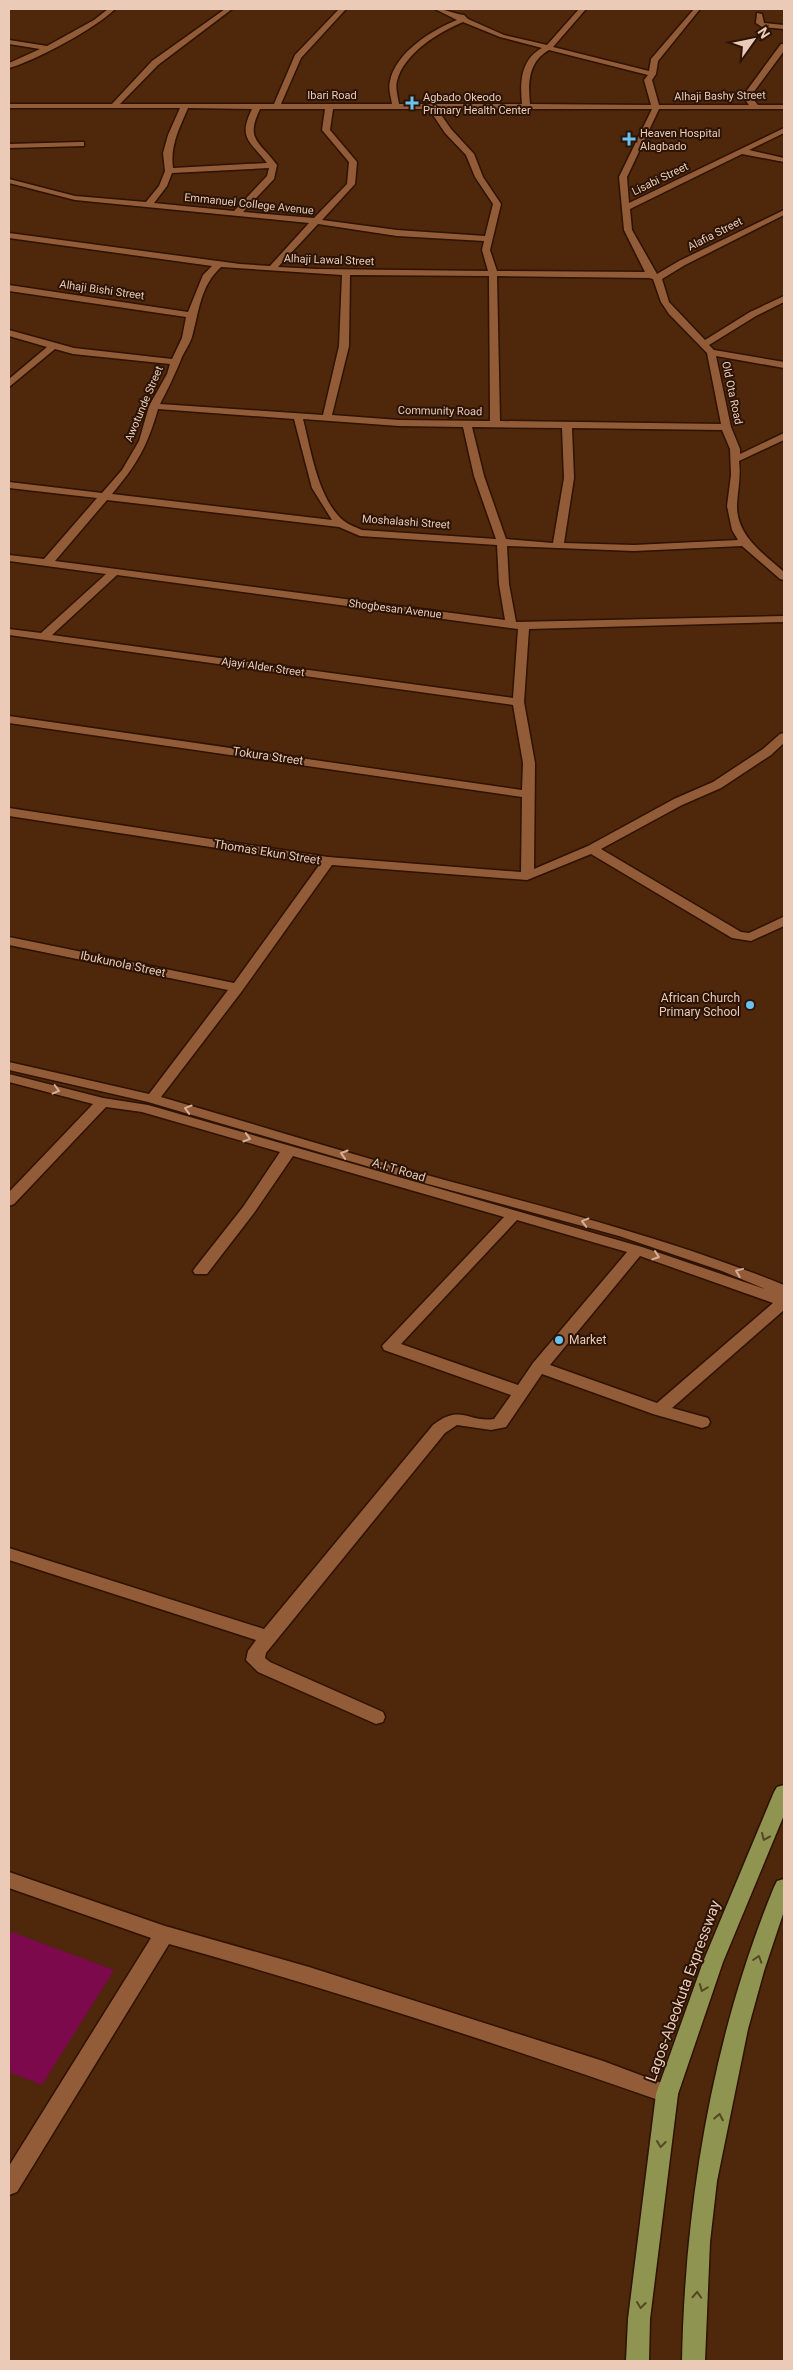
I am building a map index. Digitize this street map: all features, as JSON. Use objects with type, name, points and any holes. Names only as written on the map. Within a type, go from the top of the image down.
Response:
[{"type":"highway","name":"Lagos-Abeokuta Expressway","points":[[637,2361],[640,2318],[667,2094],[713,1962],[784,1792]]},
{"type":"highway","points":[[694,2361],[703,2201],[709,2168],[725,2085],[746,1997],[784,1888]]},
{"type":"street","points":[[9,66],[48,48],[96,21],[112,9]]},
{"type":"street","points":[[114,106],[155,63],[229,9]]},
{"type":"street","points":[[276,107],[298,57],[343,9]]},
{"type":"street","points":[[438,9],[502,36],[652,74]]},
{"type":"street","points":[[457,9],[456,11],[465,19]]},
{"type":"street","points":[[526,106],[524,84],[530,62],[538,53],[549,47],[583,9]]},
{"type":"street","points":[[697,9],[654,61],[652,74],[648,80],[656,108],[623,177],[628,230],[654,276],[665,302],[672,312],[708,348],[784,365]]},
{"type":"street","points":[[759,14],[760,24],[784,27]]},
{"type":"street","points":[[396,106],[393,83],[396,72],[431,36],[465,19]]},
{"type":"street","points":[[9,42],[48,48]]},
{"type":"street","points":[[756,107],[750,101],[749,93],[784,46]]},
{"type":"street","name":"Ibari Road","points":[[9,109],[114,106],[526,106],[656,108]]},
{"type":"street","points":[[149,204],[163,186],[169,171],[168,153],[170,144],[185,106]]},
{"type":"street","points":[[272,269],[314,221],[351,184],[353,168],[350,157],[326,130],[329,106]]},
{"type":"street","points":[[432,106],[448,131],[470,154],[479,177],[497,204],[486,250],[493,273],[495,424]]},
{"type":"street","points":[[236,214],[271,178],[273,165],[249,135],[248,125],[258,107]]},
{"type":"street","name":"Alhaji Bashy Street","points":[[656,108],[784,107]]},
{"type":"street","name":"Lisabi Street","points":[[626,208],[784,130]]},
{"type":"street","points":[[9,146],[81,144]]},
{"type":"street","points":[[740,151],[784,160]]},
{"type":"street","points":[[169,171],[273,165]]},
{"type":"street","name":"Emmanuel College Avenue","points":[[9,181],[75,198],[314,221],[397,233],[488,239]]},
{"type":"street","name":"Alafia Street","points":[[654,276],[784,212]]},
{"type":"street","points":[[774,217],[784,219]]},
{"type":"street","name":"Alhaji Lawal Street","points":[[9,235],[219,264],[272,269],[346,273],[654,276]]},
{"type":"street","name":"Awotunde Street","points":[[47,562],[126,471],[144,441],[154,406],[172,374],[175,362],[187,338],[192,315],[207,275],[219,264]]},
{"type":"street","points":[[327,418],[344,346],[346,273]]},
{"type":"street","name":"Alhaji Bishi Street","points":[[9,288],[192,315]]},
{"type":"street","points":[[708,348],[754,314],[784,299]]},
{"type":"street","points":[[9,333],[86,354],[175,362]]},
{"type":"street","points":[[9,384],[53,346]]},
{"type":"street","name":"Old Ota Road","points":[[708,348],[726,426],[735,449],[736,475],[733,516],[744,543],[784,577]]},
{"type":"street","points":[[774,362],[784,357]]},
{"type":"street","name":"Community Road","points":[[154,406],[298,418],[467,424],[726,426]]},
{"type":"street","points":[[298,418],[311,474],[329,513],[341,524]]},
{"type":"street","points":[[467,424],[479,476],[502,542],[504,584],[511,623]]},
{"type":"street","points":[[558,546],[569,478],[567,426]]},
{"type":"street","points":[[734,460],[784,436]]},
{"type":"street","name":"Moshalashi Street","points":[[9,485],[104,498],[341,524],[360,533],[558,546],[634,548],[744,543]]},
{"type":"street","name":"Shogbesan Avenue","points":[[9,558],[524,626],[784,619]]},
{"type":"street","points":[[44,636],[113,573]]},
{"type":"street","points":[[524,626],[518,702],[529,763],[527,876],[592,850],[678,802],[718,785],[767,752],[784,737]]},
{"type":"street","name":"Ajayi Alder Street","points":[[9,632],[518,702]]},
{"type":"street","name":"Tokura Street","points":[[9,720],[528,794]]},
{"type":"street","name":"Thomas Ekun Street","points":[[9,812],[328,861],[527,876]]},
{"type":"street","points":[[592,850],[744,937],[751,937],[783,921]]},
{"type":"street","points":[[152,1099],[237,988],[328,861]]},
{"type":"street","name":"Ibukunola Street","points":[[9,941],[237,988]]},
{"type":"street","name":"A.I.T Road","points":[[9,1066],[152,1099],[289,1150],[636,1250],[784,1302]]},
{"type":"street","name":"A.I.T Road","points":[[9,1078],[103,1102],[143,1108],[226,1126],[624,1233],[728,1268],[784,1291]]},
{"type":"street","points":[[9,1201],[103,1102]]},
{"type":"street","points":[[201,1271],[250,1210],[289,1150]]},
{"type":"street","points":[[514,1215],[390,1346],[520,1392]]},
{"type":"street","points":[[376,1717],[264,1667],[255,1660],[257,1651],[448,1420],[461,1419],[490,1427],[500,1423],[539,1367],[636,1250]]},
{"type":"street","points":[[659,1410],[784,1302]]},
{"type":"street","points":[[539,1367],[659,1410],[702,1422]]},
{"type":"street","points":[[9,1554],[267,1637]]},
{"type":"street","points":[[9,1880],[164,1934],[319,1978],[604,2070],[667,2094]]},
{"type":"street","points":[[9,2185],[164,1934]]},
{"type":"shaded area","points":[[9,1931],[114,1970],[42,2085],[9,2072]]},
{"type":"place","name":"Agbado Okeodo Primary Health Center","points":[[412,103]]},
{"type":"place","name":"Heaven Hospital Alagbado","points":[[629,139]]},
{"type":"place","name":"African Church Primary School","points":[[750,1005]]},
{"type":"place","name":"Market","points":[[559,1340]]}]
